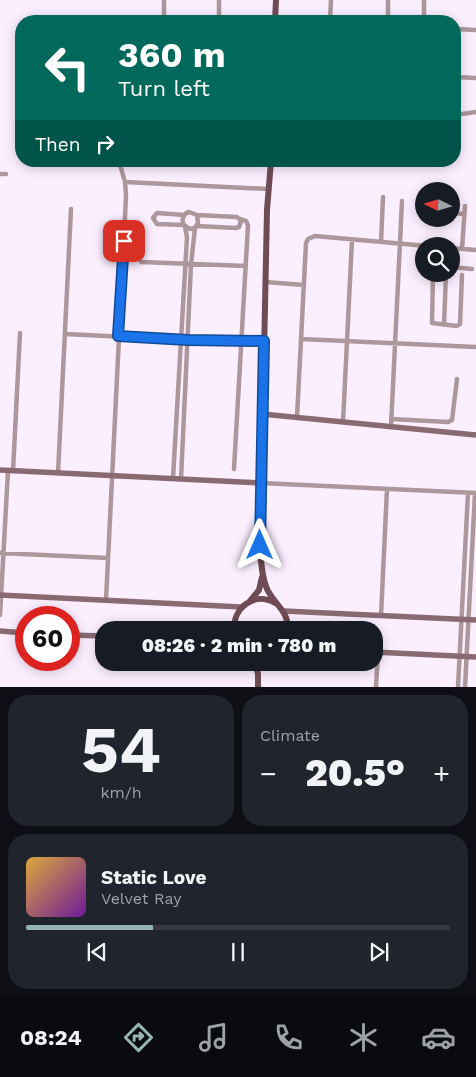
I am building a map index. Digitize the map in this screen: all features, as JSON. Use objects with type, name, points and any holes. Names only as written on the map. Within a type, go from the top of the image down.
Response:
[{"type":"main road","points":[[275,15],[276,0]]},
{"type":"main road","points":[[234,621],[241,607],[259,590],[262,574],[260,536],[262,414],[268,189],[270,167]]},
{"type":"main road","points":[[262,414],[476,435]]},
{"type":"main road","points":[[0,470],[261,483]]},
{"type":"main road","points":[[262,574],[268,590],[284,611],[287,621]]},
{"type":"main road","points":[[1,595],[241,607]]},
{"type":"main road","points":[[248,602],[264,599],[278,605]]},
{"type":"main road","points":[[284,611],[476,620]]},
{"type":"main road","points":[[0,631],[15,632]]},
{"type":"main road","points":[[80,635],[95,636]]},
{"type":"main road","points":[[383,652],[476,657]]},
{"type":"main road","points":[[258,671],[259,679]]},
{"type":"main road","points":[[258,687],[261,671]]},
{"type":"street","points":[[164,0],[164,15]]},
{"type":"street","points":[[219,0],[219,15]]},
{"type":"street","points":[[330,15],[331,0]]},
{"type":"street","points":[[388,0],[388,15]]},
{"type":"street","points":[[424,0],[424,15]]},
{"type":"street","points":[[461,29],[476,30]]},
{"type":"street","points":[[461,77],[476,78]]},
{"type":"street","points":[[461,114],[476,112]]},
{"type":"street","points":[[106,600],[126,202],[120,167]]},
{"type":"street","points":[[0,174],[6,174]]},
{"type":"street","points":[[124,182],[268,189]]},
{"type":"street","points":[[381,242],[383,197]]},
{"type":"street","points":[[391,427],[402,201]]},
{"type":"street","points":[[465,206],[462,249],[476,250]]},
{"type":"street","points":[[58,473],[71,209]]},
{"type":"street","points":[[234,469],[248,225],[246,221],[240,220],[237,217],[197,215],[192,212],[184,215],[157,213],[153,218],[157,224],[184,226],[190,229],[196,227],[236,228],[241,225],[240,220]]},
{"type":"street","points":[[460,214],[464,214]]},
{"type":"street","points":[[174,478],[187,234],[182,220],[184,215]]},
{"type":"street","points":[[181,479],[191,264],[196,227],[199,220],[197,215]]},
{"type":"street","points":[[297,417],[306,243],[310,237],[415,245]]},
{"type":"street","points":[[343,422],[352,240]]},
{"type":"street","points":[[142,262],[246,266]]},
{"type":"street","points":[[460,267],[472,268]]},
{"type":"street","points":[[433,282],[432,323],[457,326],[460,324],[462,275]]},
{"type":"street","points":[[265,282],[304,285]]},
{"type":"street","points":[[444,325],[446,282]]},
{"type":"street","points":[[0,615],[2,553],[20,333]]},
{"type":"street","points":[[65,334],[181,340],[264,341]]},
{"type":"street","points":[[301,339],[476,346]]},
{"type":"street","points":[[391,419],[448,422],[452,420],[457,379]]},
{"type":"street","points":[[177,422],[184,422]]},
{"type":"street","points":[[261,483],[476,494],[474,570],[465,687]]},
{"type":"street","points":[[381,616],[387,489]]},
{"type":"street","points":[[458,687],[468,493]]},
{"type":"street","points":[[2,553],[108,558]]},
{"type":"street","points":[[464,569],[474,570]]},
{"type":"street","points":[[376,671],[376,687]]},
{"type":"route","points":[[124,241],[118,336],[188,340],[264,341],[260,545]]}]
